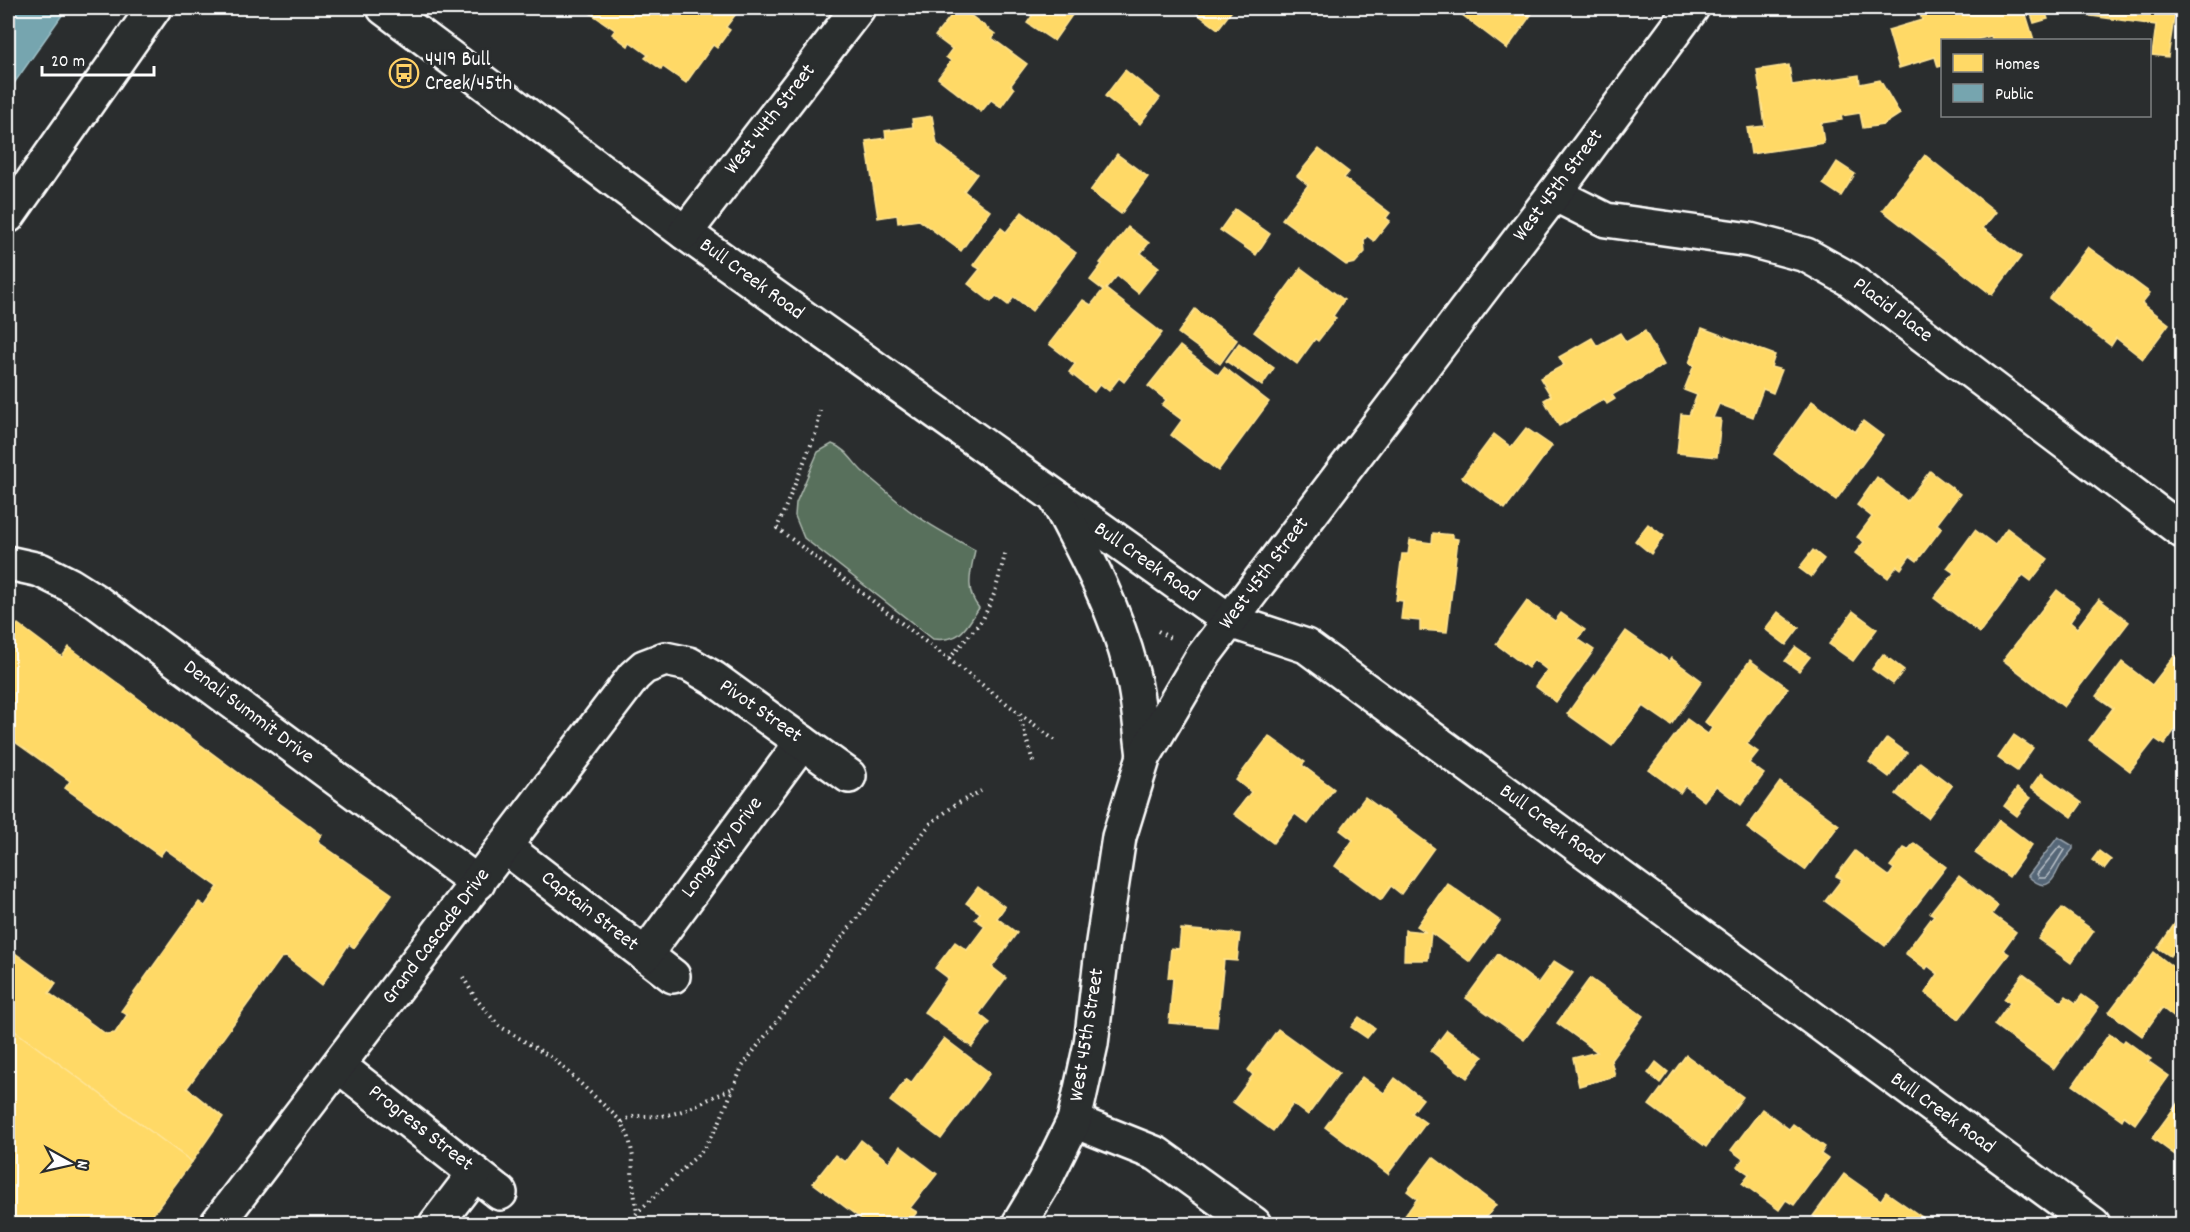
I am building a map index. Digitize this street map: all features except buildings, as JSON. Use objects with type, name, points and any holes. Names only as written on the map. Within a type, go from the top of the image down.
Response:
[{"type":"street","points":[[8,216],[154,8]]},
{"type":"street","name":"Bull Creek Road","points":[[384,8],[685,233],[1230,621],[1306,646],[2093,1224]]},
{"type":"street","name":"West 44th Street","points":[[685,233],[858,8]]},
{"type":"street","name":"West 45th Street","points":[[1019,1224],[1044,1182],[1074,1121],[1091,1044],[1119,837],[1144,756],[1203,656],[1554,194],[1692,8]]},
{"type":"street","name":"Placid Place","points":[[1554,194],[1606,220],[1750,240],[1806,255],[1849,279],[2182,531]]},
{"type":"street","points":[[1057,500],[1100,581],[1116,620],[1132,671],[1144,756]]},
{"type":"street","name":"Denali Summit Drive","points":[[8,563],[40,570],[70,585],[106,608],[478,883]]},
{"type":"street","name":"Grand Cascade Drive","points":[[217,1224],[634,676],[644,667],[665,659]]},
{"type":"street","name":"Pivot Street","points":[[665,659],[689,664],[713,678],[849,776]]},
{"type":"street","name":"Longevity Drive","points":[[645,955],[802,742]]},
{"type":"street","name":"Captain Street","points":[[505,847],[673,976]]},
{"type":"street","name":"Progress Street","points":[[339,1065],[500,1193]]},
{"type":"street","points":[[1074,1121],[1157,1154],[1254,1224]]},
{"type":"street","points":[[436,1224],[475,1173]]},
{"type":"path","points":[[820,410],[817,430],[777,528],[1057,742]]},
{"type":"path","points":[[949,659],[983,619],[995,592],[1006,551]]},
{"type":"path","points":[[1019,713],[1034,765]]},
{"type":"path","points":[[629,1224],[637,1213],[704,1149],[719,1123],[742,1067],[931,824],[955,805],[981,791]]},
{"type":"path","points":[[464,977],[476,999],[499,1026],[554,1059],[622,1122],[630,1138],[637,1213]]},
{"type":"path","points":[[622,1122],[638,1115],[656,1117],[674,1114],[693,1108],[710,1097],[732,1089]]},
{"type":"green space","points":[[832,444],[845,452],[862,471],[909,511],[975,550],[970,587],[974,601],[979,608],[966,628],[956,636],[933,639],[804,538],[795,516],[796,503],[818,452]]},
{"type":"water","points":[[2058,837],[2073,846],[2073,849],[2050,882],[2043,885],[2038,884],[2028,876]]},
{"type":"place","name":"4419 Bull Creek/45th","points":[[404,73]]}]
